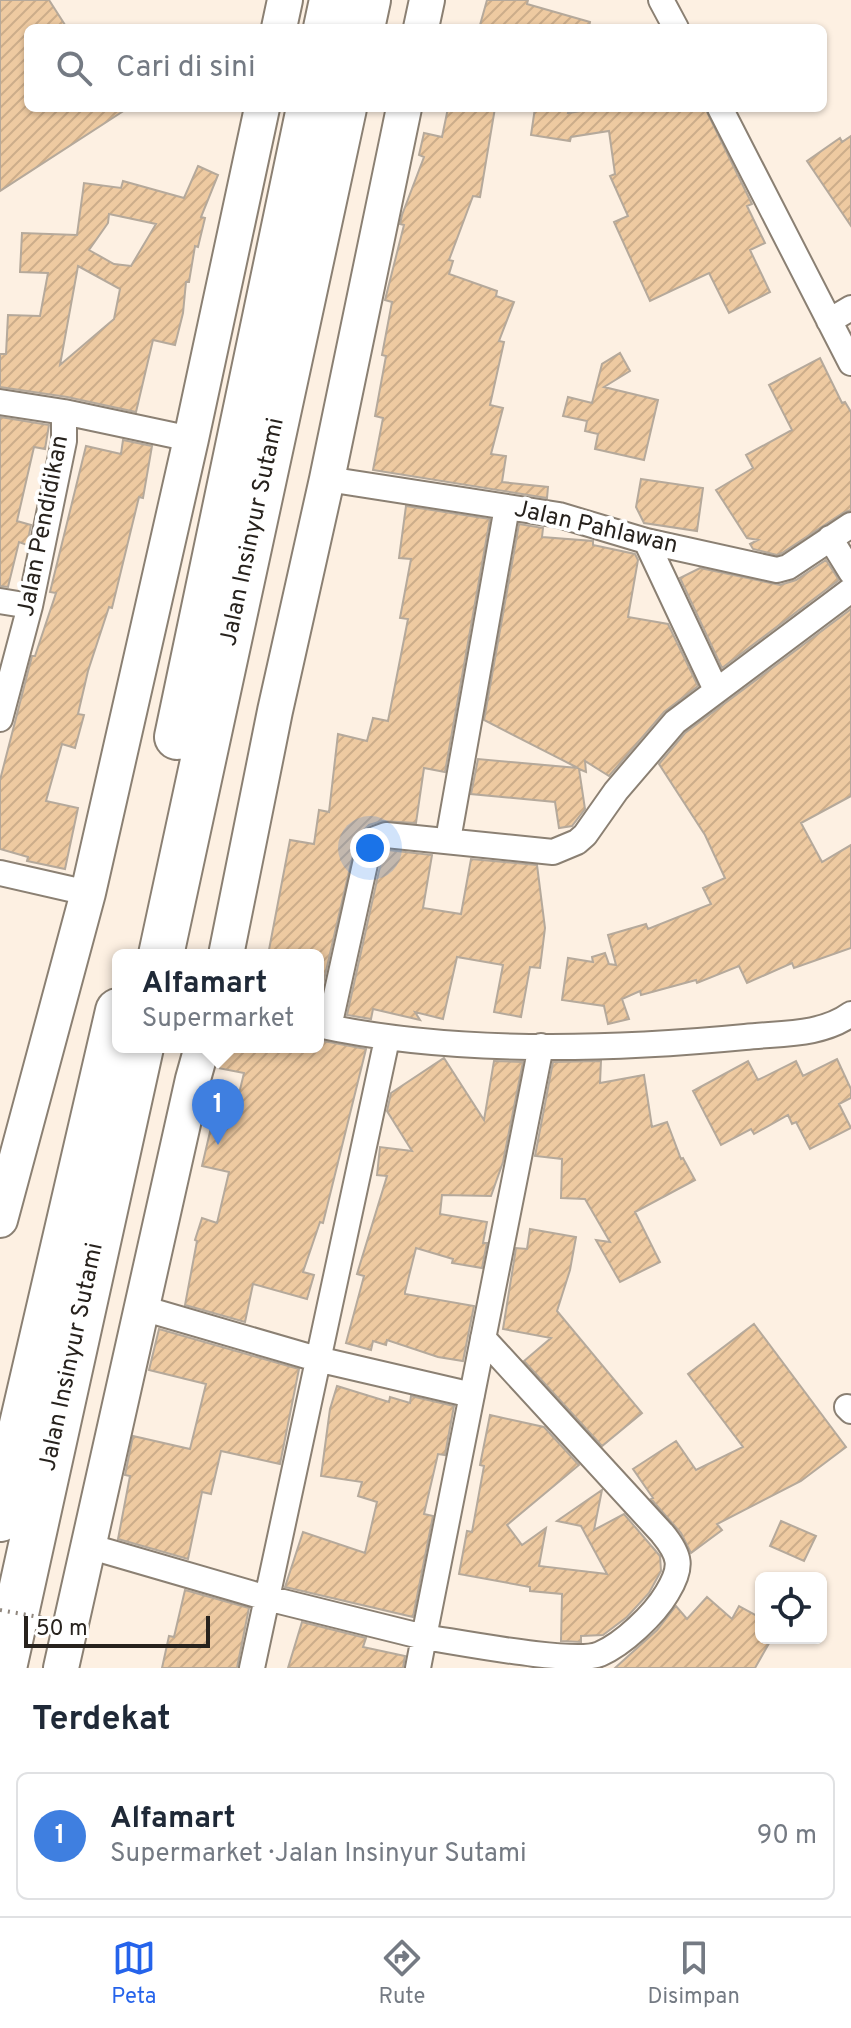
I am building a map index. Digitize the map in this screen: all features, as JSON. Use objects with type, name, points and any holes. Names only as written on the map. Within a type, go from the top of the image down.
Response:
[{"type":"highway","points":[[327,24],[332,0]]},
{"type":"highway","points":[[363,24],[368,0]]},
{"type":"highway","name":"Jalan Insinyur Sutami","points":[[132,949],[308,112]]},
{"type":"highway","name":"Jalan Insinyur Sutami","points":[[162,949],[343,112]]},
{"type":"highway","name":"Jalan Insinyur Sutami","points":[[0,1519],[112,1037]]},
{"type":"highway","name":"Jalan Insinyur Sutami","points":[[4,1668],[140,1053]]},
{"type":"street","points":[[280,24],[285,0]]},
{"type":"street","points":[[422,24],[427,0]]},
{"type":"street","points":[[661,0],[674,24]]},
{"type":"street","points":[[0,1220],[88,893],[261,112]]},
{"type":"street","points":[[227,949],[403,112]]},
{"type":"street","points":[[722,112],[851,363]]},
{"type":"street","points":[[829,321],[851,308]]},
{"type":"street","points":[[0,402],[64,412]]},
{"type":"street","name":"Jalan Pendidikan","points":[[0,719],[30,606],[64,441],[64,412],[191,439]]},
{"type":"street","name":"Jalan Pahlawan","points":[[327,479],[559,515],[646,541],[777,570],[788,567],[841,532]]},
{"type":"street","points":[[448,840],[507,507]]},
{"type":"street","points":[[841,532],[851,572]]},
{"type":"street","points":[[646,541],[716,690]]},
{"type":"street","points":[[849,1019],[820,1029],[682,1043],[541,1046],[387,1039],[324,1026],[369,846],[375,839],[386,835],[553,852],[577,842],[675,722],[851,590]]},
{"type":"street","points":[[0,601],[30,606]]},
{"type":"street","points":[[0,873],[88,893]]},
{"type":"street","points":[[252,1668],[387,1039]]},
{"type":"street","points":[[418,1668],[541,1046]]},
{"type":"street","points":[[61,1668],[200,1053]]},
{"type":"street","points":[[142,1308],[317,1359],[472,1395]]},
{"type":"street","points":[[88,1546],[267,1598],[424,1637],[555,1655],[585,1657],[600,1654],[636,1629],[662,1603],[678,1571],[674,1547],[483,1338]]},
{"type":"path","points":[[0,1610],[61,1621]]},
{"type":"building","points":[[0,0],[49,0],[64,24],[24,24],[24,112],[122,112],[0,191]]},
{"type":"building","points":[[487,0],[528,0],[527,4],[590,22],[590,24],[480,24]]},
{"type":"building","points":[[447,112],[494,112],[480,197],[473,196],[449,260],[453,261],[449,274],[497,291],[496,296],[514,302],[499,341],[504,342],[490,405],[503,408],[491,454],[506,456],[502,482],[548,487],[547,498],[373,470],[383,418],[375,416],[392,302],[385,300],[404,225],[400,224],[424,157],[419,155],[424,133],[442,137]]},
{"type":"building","points":[[534,112],[707,112],[752,204],[747,206],[765,243],[750,250],[770,292],[729,313],[709,273],[650,301],[614,222],[628,216],[610,176],[615,174],[609,131],[571,137],[570,141],[531,135]]},
{"type":"building","points":[[851,136],[851,226],[807,161],[840,138],[842,142]]},
{"type":"building","points":[[198,166],[218,175],[201,217],[205,218],[198,247],[195,246],[189,282],[186,282],[175,345],[153,340],[136,412],[0,387],[0,354],[6,354],[8,315],[40,316],[48,273],[20,272],[22,233],[77,235],[84,183],[121,188],[123,181],[184,198]],"holes":[[[109,214],[156,224],[131,266],[114,264],[89,250],[108,223]],[[78,266],[120,289],[114,319],[60,365]]]},
{"type":"building","points":[[620,353],[630,371],[604,387],[658,400],[644,460],[595,449],[598,434],[585,431],[587,421],[563,416],[568,397],[592,403],[602,364]]},
{"type":"building","points":[[820,358],[842,403],[845,402],[851,412],[851,510],[777,555],[753,549],[750,544],[758,540],[747,538],[716,490],[753,468],[746,455],[792,430],[769,385]]},
{"type":"building","points":[[0,417],[49,425],[45,449],[34,447],[17,521],[31,525],[27,545],[19,542],[8,587],[0,586]]},
{"type":"building","points":[[123,440],[152,446],[143,498],[139,497],[112,608],[109,607],[88,671],[78,714],[84,715],[75,748],[62,744],[46,801],[78,808],[65,869],[27,861],[28,857],[0,849],[0,780],[32,656],[35,656],[56,593],[50,592],[86,446],[121,454]]},
{"type":"building","points":[[641,479],[703,488],[697,531],[644,523],[636,507]]},
{"type":"building","points":[[406,506],[490,519],[445,772],[424,768],[416,823],[382,821],[369,825],[357,837],[324,980],[324,949],[269,949],[290,840],[314,844],[319,810],[329,812],[338,734],[367,741],[373,718],[388,721],[408,619],[400,618],[411,559],[399,558]]},
{"type":"building","points":[[519,524],[543,528],[542,537],[593,541],[593,545],[635,554],[638,560],[628,617],[668,624],[698,686],[664,712],[609,776],[585,761],[586,772],[579,769],[585,809],[572,826],[559,828],[555,802],[471,794],[478,759],[578,768],[484,720]]},
{"type":"building","points":[[826,560],[839,580],[722,668],[680,578],[700,568],[780,585],[796,580]]},
{"type":"building","points":[[851,609],[851,796],[801,823],[822,862],[851,845],[851,948],[794,968],[792,963],[747,983],[739,966],[697,983],[696,980],[641,995],[640,991],[622,999],[629,1019],[608,1024],[604,1006],[562,1000],[568,958],[593,962],[592,957],[605,953],[609,964],[616,965],[608,935],[646,924],[648,929],[711,904],[703,888],[725,878],[705,835],[659,764],[685,733]]},
{"type":"building","points":[[388,850],[432,855],[423,908],[461,914],[471,859],[537,865],[545,928],[540,968],[530,967],[521,1017],[494,1012],[503,965],[457,957],[443,1019],[415,1012],[420,1020],[373,1009],[371,1019],[347,1015],[383,853]]},
{"type":"building","points":[[324,1041],[366,1049],[323,1223],[320,1222],[303,1272],[314,1275],[307,1299],[253,1284],[245,1322],[185,1305],[195,1240],[202,1218],[217,1223],[229,1172],[202,1166],[213,1119],[232,1123],[244,1073],[218,1068],[221,1053],[324,1053]]},
{"type":"building","points":[[444,1058],[484,1120],[494,1061],[523,1062],[503,1162],[491,1196],[442,1195],[440,1214],[487,1222],[482,1268],[452,1263],[453,1259],[416,1248],[405,1292],[474,1306],[463,1361],[438,1357],[387,1340],[386,1345],[373,1341],[371,1350],[346,1343],[364,1276],[357,1274],[387,1176],[377,1175],[380,1147],[412,1151],[387,1111],[391,1093]]},
{"type":"building","points":[[837,1059],[851,1089],[851,1098],[839,1104],[851,1128],[810,1149],[796,1122],[792,1124],[788,1115],[754,1134],[751,1129],[721,1145],[693,1091],[748,1061],[758,1080],[796,1061],[803,1076]]},
{"type":"building","points":[[601,1061],[600,1083],[644,1075],[652,1127],[667,1122],[681,1159],[695,1180],[635,1212],[660,1262],[620,1282],[596,1240],[610,1242],[585,1199],[561,1198],[562,1159],[535,1156],[553,1062]]},
{"type":"building","points":[[530,1229],[576,1237],[557,1311],[642,1413],[602,1446],[524,1361],[551,1338],[503,1329],[516,1248],[527,1249]]},
{"type":"building","points":[[754,1324],[846,1447],[801,1481],[717,1524],[722,1530],[691,1553],[681,1533],[651,1499],[633,1469],[676,1441],[696,1470],[743,1447],[688,1374]]},
{"type":"building","points":[[159,1329],[299,1369],[280,1464],[221,1451],[211,1494],[202,1492],[188,1559],[118,1539],[130,1476],[125,1475],[133,1436],[190,1449],[206,1384],[149,1370]]},
{"type":"building","points":[[337,1386],[389,1402],[390,1397],[410,1403],[411,1396],[454,1406],[445,1455],[438,1454],[424,1514],[433,1516],[413,1617],[285,1587],[303,1532],[365,1553],[377,1502],[358,1496],[362,1482],[321,1476],[330,1409]]},
{"type":"building","points":[[490,1415],[544,1427],[579,1465],[507,1525],[522,1545],[546,1528],[539,1566],[607,1574],[581,1526],[557,1521],[602,1490],[594,1530],[624,1514],[660,1556],[661,1571],[649,1593],[627,1617],[603,1635],[581,1636],[581,1642],[561,1641],[562,1594],[530,1591],[530,1587],[459,1574],[467,1531],[472,1532]]},
{"type":"building","points":[[781,1521],[816,1536],[804,1561],[770,1546]]},
{"type":"building","points":[[185,1590],[249,1608],[237,1668],[162,1668],[169,1636],[174,1637]]},
{"type":"building","points":[[707,1597],[732,1619],[739,1606],[755,1615],[755,1644],[769,1644],[755,1668],[615,1668],[657,1630],[676,1606],[687,1619]]},
{"type":"building","points":[[302,1622],[366,1638],[363,1647],[405,1656],[403,1668],[288,1668]]},
{"type":"place","name":"Alfamart","points":[[218,1145]]}]
